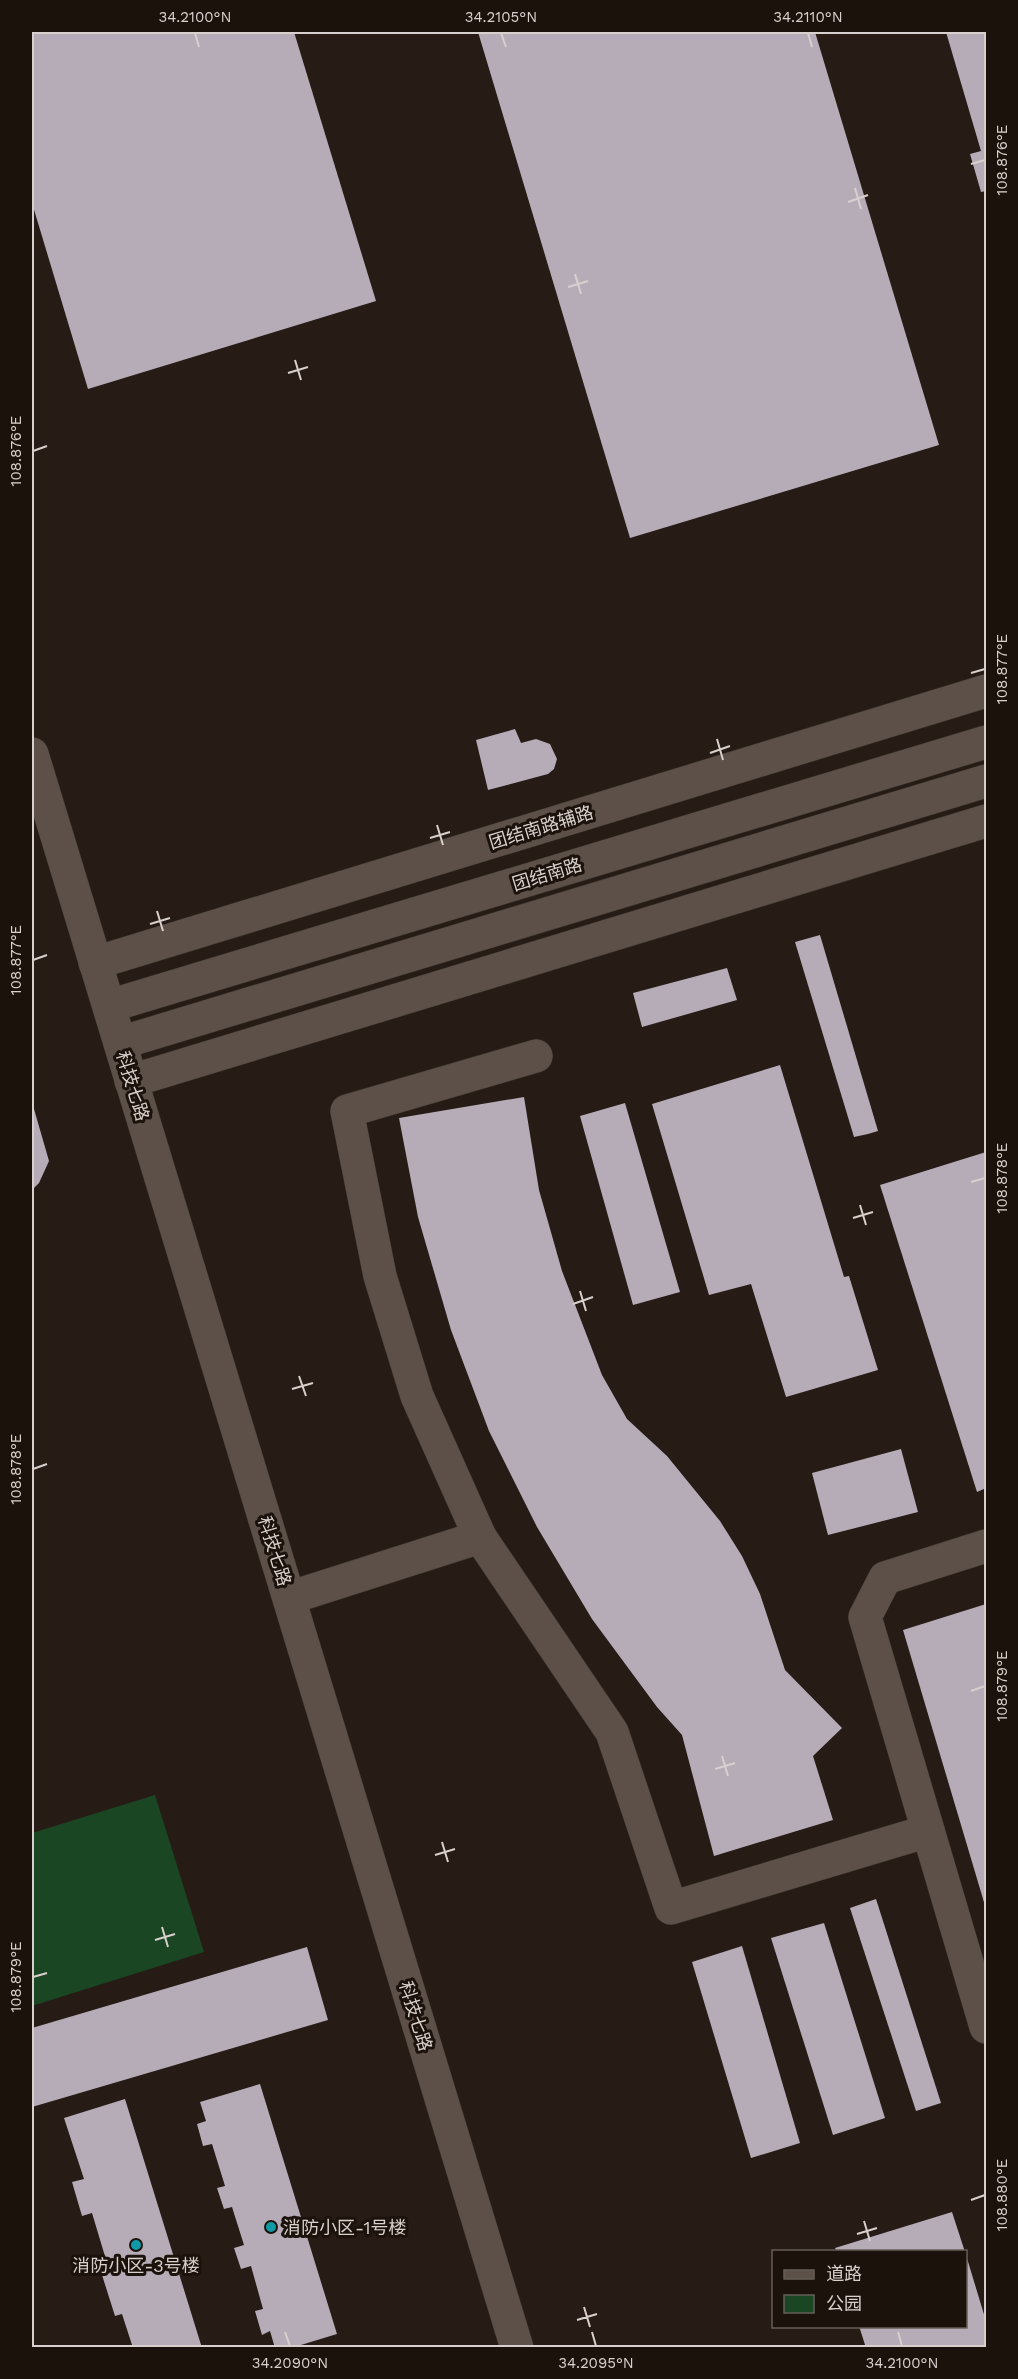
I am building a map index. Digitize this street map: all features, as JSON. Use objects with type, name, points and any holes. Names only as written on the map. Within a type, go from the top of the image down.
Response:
[{"type":"street","name":"团结南路辅路","points":[[95,963],[987,691]]},
{"type":"street","name":"团结南路","points":[[109,1006],[987,742]]},
{"type":"street","name":"科技七路","points":[[32,754],[517,2348]]},
{"type":"street","name":"团结南路","points":[[120,1043],[987,780]]},
{"type":"street","points":[[131,1081],[987,821]]},
{"type":"street","points":[[536,1056],[347,1111],[380,1276],[414,1386],[480,1537],[612,1732],[671,1908],[928,1831]]},
{"type":"street","points":[[289,1598],[480,1537]]},
{"type":"street","points":[[987,1546],[885,1578],[865,1617],[987,2027]]},
{"type":"green space","points":[[155,1795],[204,1952],[32,2006],[32,1833]]},
{"type":"building","points":[[32,32],[294,32],[376,301],[88,389],[32,203]]},
{"type":"building","points":[[478,32],[815,32],[939,445],[630,538]]},
{"type":"building","points":[[946,32],[986,32],[986,191],[981,192],[970,154],[981,151]]},
{"type":"building","points":[[515,729],[521,743],[536,739],[550,744],[557,759],[554,769],[548,774],[488,790],[476,740]]},
{"type":"building","points":[[820,935],[878,1131],[854,1137],[795,942]]},
{"type":"building","points":[[727,968],[737,1000],[642,1027],[633,993]]},
{"type":"building","points":[[780,1065],[844,1277],[849,1276],[878,1370],[786,1397],[751,1284],[709,1295],[652,1104]]},
{"type":"building","points":[[524,1097],[539,1190],[562,1271],[602,1375],[627,1419],[667,1456],[720,1521],[742,1556],[760,1594],[785,1670],[842,1728],[813,1756],[833,1820],[714,1856],[682,1735],[657,1707],[592,1619],[537,1527],[489,1431],[451,1330],[418,1217],[399,1118]]},
{"type":"building","points":[[32,1102],[49,1161],[39,1183],[32,1190]]},
{"type":"building","points":[[625,1103],[680,1292],[633,1305],[580,1116]]},
{"type":"building","points":[[986,1152],[986,1488],[977,1492],[880,1185]]},
{"type":"building","points":[[901,1449],[918,1512],[828,1535],[812,1473]]},
{"type":"building","points":[[986,1604],[986,1909],[903,1630]]},
{"type":"building","points":[[876,1899],[941,2103],[916,2111],[850,1908]]},
{"type":"building","points":[[824,1923],[885,2118],[833,2135],[771,1938]]},
{"type":"building","points":[[742,1946],[800,2143],[751,2158],[692,1962]]},
{"type":"building","points":[[307,1947],[328,2020],[32,2107],[32,2028]]},
{"type":"building","name":"消防小区-1号楼","points":[[260,2084],[337,2334],[291,2348],[275,2348],[270,2331],[262,2335],[255,2311],[263,2309],[251,2266],[241,2269],[234,2248],[244,2245],[232,2207],[224,2209],[217,2188],[225,2186],[212,2144],[203,2146],[197,2124],[206,2121],[200,2102]]},
{"type":"building","name":"消防小区-3号楼","points":[[125,2099],[202,2348],[133,2348],[122,2314],[115,2316],[102,2275],[110,2273],[92,2213],[82,2216],[72,2182],[84,2179],[64,2118]]},
{"type":"building","points":[[952,2212],[964,2250],[836,2250],[835,2248]]},
{"type":"building","points":[[967,2258],[986,2321],[986,2348],[866,2348],[860,2328],[967,2328]]},
{"type":"place","name":"消防小区-1号楼","points":[[271,2227]]},
{"type":"place","name":"消防小区-3号楼","points":[[136,2245]]}]
